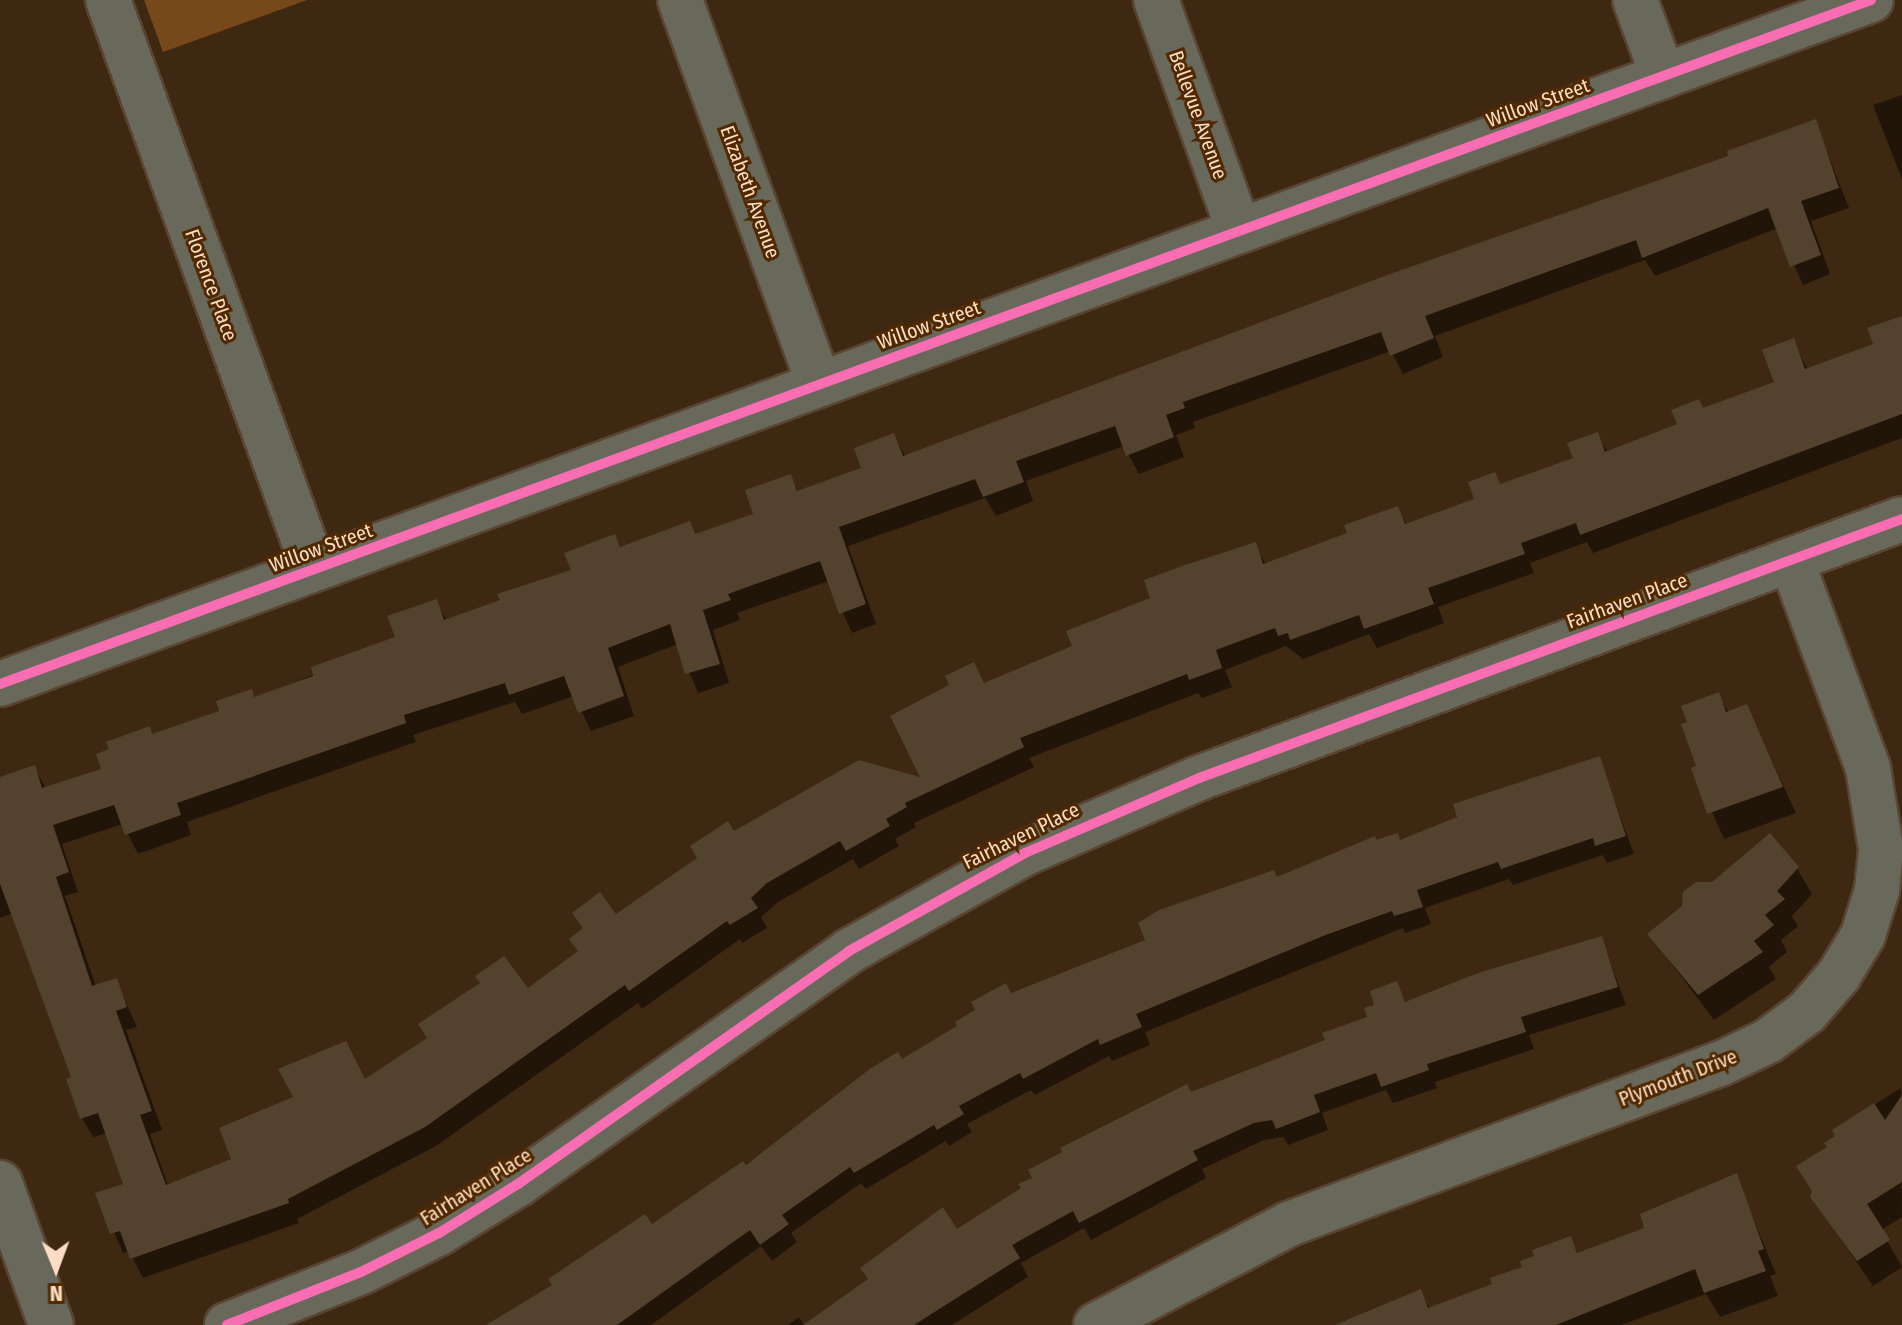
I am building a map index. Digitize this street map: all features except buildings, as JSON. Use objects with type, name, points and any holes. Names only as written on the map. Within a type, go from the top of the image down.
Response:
[{"type":"street","name":"Florence Place","points":[[108,0],[314,569]]},
{"type":"street","name":"Elizabeth Avenue","points":[[680,0],[819,384]]},
{"type":"street","name":"Bellevue Avenue","points":[[1156,0],[1239,231]]},
{"type":"street","points":[[1635,0],[1663,76]]},
{"type":"street","name":"Willow Street","points":[[0,684],[1871,0]]},
{"type":"street","name":"Fairhaven Place","points":[[227,1325],[361,1272],[439,1233],[518,1184],[849,951],[1025,853],[1199,778],[1902,519]]},
{"type":"street","name":"Plymouth Drive","points":[[1096,1325],[1289,1224],[1720,1064],[1768,1041],[1807,1012],[1839,975],[1863,935],[1877,890],[1881,849],[1868,768],[1791,560]]},
{"type":"street","points":[[0,1183],[51,1325]]},
{"type":"shaded area","points":[[144,0],[307,0],[163,52]]},
{"type":"cycle path","points":[[0,684],[1871,0]]},
{"type":"cycle path","points":[[227,1325],[361,1272],[439,1233],[518,1184],[849,951],[1025,853],[1199,778],[1902,519]]}]
